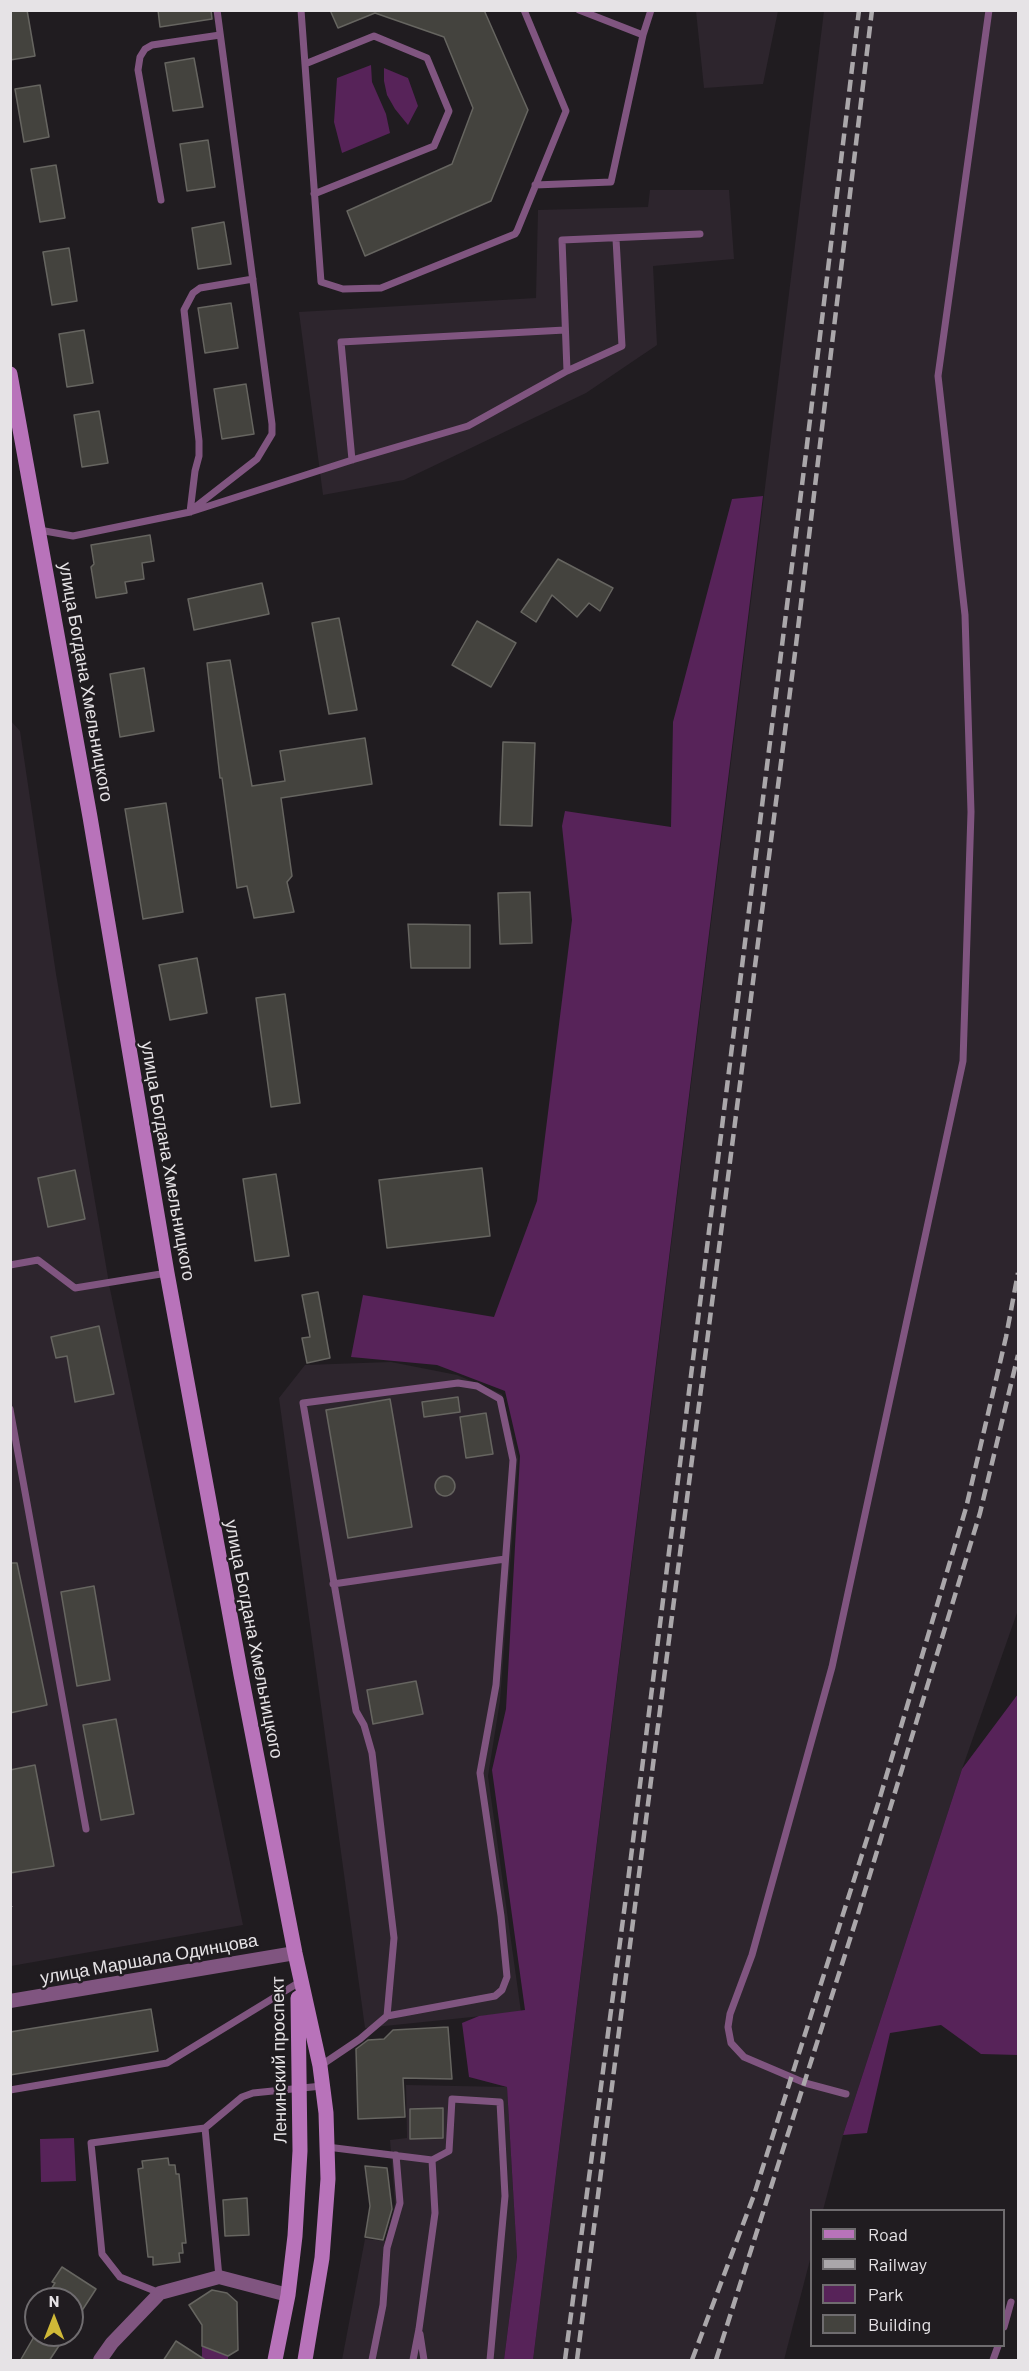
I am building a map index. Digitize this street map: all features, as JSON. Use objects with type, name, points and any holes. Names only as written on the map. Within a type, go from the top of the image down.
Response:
[{"type":"main road","name":"улица Богдана Хмельницкого","points":[[10,374],[14,419],[39,530],[167,1273],[295,1953]]},
{"type":"main road","name":"Ленинский проспект","points":[[275,2361],[288,2295],[295,2236],[300,2151],[298,1983],[295,1953]]},
{"type":"main road","name":"Ленинский проспект","points":[[295,1953],[320,2066],[328,2179],[322,2258],[305,2361]]},
{"type":"street","name":"улица Маршала Одинцова","points":[[10,2001],[295,1953]]},
{"type":"street","points":[[100,2361],[112,2343],[160,2293],[219,2277],[288,2295]]},
{"type":"lane","points":[[190,512],[257,459],[272,434],[273,424],[217,10]]},
{"type":"lane","points":[[301,10],[321,282],[343,289],[381,288],[515,234],[566,111],[524,10]]},
{"type":"lane","points":[[579,10],[643,35]]},
{"type":"lane","points":[[535,184],[611,182],[643,35],[651,10]]},
{"type":"lane","points":[[846,2094],[806,2083],[744,2057],[731,2043],[728,2027],[730,2014],[752,1955],[832,1667],[963,1061],[971,812],[965,615],[938,376],[989,10]]},
{"type":"lane","points":[[161,200],[138,70],[140,57],[145,49],[152,45],[220,35]]},
{"type":"lane","points":[[305,64],[374,36],[427,58],[449,111],[434,146],[315,194]]},
{"type":"lane","points":[[567,371],[562,240],[700,234]]},
{"type":"lane","points":[[39,530],[73,536],[190,512],[352,460],[468,426],[567,371],[622,346],[616,239]]},
{"type":"lane","points":[[190,512],[199,456],[199,441],[184,310],[192,292],[200,288],[253,279]]},
{"type":"lane","points":[[352,460],[341,342],[565,330]]},
{"type":"lane","points":[[10,1265],[38,1260],[75,1288],[167,1273]]},
{"type":"lane","points":[[320,2066],[360,2039],[387,2016],[495,1996],[502,1990],[507,1977],[501,1916],[480,1773],[496,1685],[513,1460],[500,1398],[477,1386],[458,1383],[303,1403],[356,1711],[364,1725],[372,1753],[394,1938],[387,2016]]},
{"type":"lane","points":[[10,1409],[86,1828]]},
{"type":"lane","points":[[333,1584],[505,1559]]},
{"type":"lane","points":[[10,2090],[167,2063],[298,1983]]},
{"type":"lane","points":[[160,2293],[120,2277],[102,2254],[91,2143],[205,2128],[243,2097],[266,2090],[322,2086]]},
{"type":"lane","points":[[327,2147],[432,2160],[449,2151],[452,2099],[500,2102],[505,2196],[490,2361]]},
{"type":"lane","points":[[205,2128],[219,2277]]},
{"type":"lane","points":[[372,2361],[382,2305],[387,2248],[400,2203],[396,2155]]},
{"type":"lane","points":[[413,2361],[435,2213],[432,2160]]},
{"type":"lane","points":[[1005,2323],[1011,2302]]},
{"type":"lane","points":[[419,2329],[424,2361]]},
{"type":"shaded area","points":[[696,11],[778,11],[763,84],[704,88]]},
{"type":"shaded area","points":[[824,11],[1018,11],[1018,1610],[962,1769],[843,2135],[823,2209],[810,2209],[810,2260],[784,2360],[533,2360]]},
{"type":"shaded area","points":[[650,190],[729,190],[734,259],[653,266],[657,345],[586,393],[404,480],[323,495],[299,312],[536,298],[538,210],[648,207]]},
{"type":"shaded area","points":[[10,720],[20,731],[56,974],[110,1289],[243,1925],[11,1966]]},
{"type":"shaded area","points":[[391,1362],[457,1375],[502,1394],[518,1458],[500,1701],[488,1776],[521,2012],[365,2028],[279,1398],[305,1365]]},
{"type":"shaded area","points":[[406,2085],[507,2087],[517,2257],[504,2360],[342,2360],[365,2239],[386,2241],[395,2204],[390,2140],[407,2138]]},
{"type":"green space","points":[[371,65],[372,82],[386,114],[390,133],[342,153],[334,122],[337,78]]},
{"type":"green space","points":[[384,68],[408,78],[418,106],[408,125],[387,95]]},
{"type":"green space","points":[[763,496],[533,2360],[504,2360],[517,2257],[507,2087],[469,2077],[462,2023],[479,2016],[525,2010],[492,1770],[506,1709],[520,1456],[505,1391],[437,1365],[351,1357],[363,1295],[494,1317],[537,1201],[572,920],[562,826],[565,811],[671,827],[673,722],[732,499]]},
{"type":"green space","points":[[1018,1694],[1018,2055],[981,2054],[941,2025],[890,2033],[867,2133],[843,2135],[962,1769]]},
{"type":"green space","points":[[74,2138],[76,2181],[41,2182],[40,2139]]},
{"type":"green space","points":[[202,2346],[228,2356],[228,2360],[202,2360]]},
{"type":"building","points":[[10,10],[27,10],[35,56],[10,60]]},
{"type":"building","points":[[158,10],[211,10],[212,19],[160,27]]},
{"type":"building","points":[[330,10],[484,10],[528,110],[491,201],[365,256],[347,211],[452,164],[473,108],[444,37],[375,13],[338,28]]},
{"type":"building","points":[[194,58],[203,107],[173,111],[165,63]]},
{"type":"building","points":[[40,85],[49,137],[24,142],[15,89]]},
{"type":"building","points":[[208,140],[215,187],[187,191],[180,144]]},
{"type":"building","points":[[56,165],[65,218],[40,222],[31,169]]},
{"type":"building","points":[[224,222],[231,264],[198,269],[192,228]]},
{"type":"building","points":[[69,248],[77,301],[52,305],[43,252]]},
{"type":"building","points":[[231,303],[238,348],[205,353],[198,308]]},
{"type":"building","points":[[84,330],[93,383],[67,387],[59,334]]},
{"type":"building","points":[[246,384],[254,434],[222,439],[214,389]]},
{"type":"building","points":[[99,411],[108,463],[82,467],[74,415]]},
{"type":"building","points":[[150,535],[154,561],[142,563],[144,579],[125,582],[127,593],[96,598],[91,567],[94,564],[91,545]]},
{"type":"building","points":[[558,559],[613,588],[600,611],[589,603],[577,617],[552,595],[536,622],[521,612]]},
{"type":"building","points":[[262,583],[269,614],[194,630],[188,599]]},
{"type":"building","points":[[339,618],[357,710],[329,714],[312,623]]},
{"type":"building","points":[[477,621],[516,643],[491,687],[452,665]]},
{"type":"building","points":[[230,660],[252,786],[285,781],[280,751],[365,738],[372,784],[281,798],[292,876],[287,882],[294,912],[254,918],[247,886],[237,888],[222,778],[220,778],[207,663]]},
{"type":"building","points":[[144,668],[154,731],[120,737],[110,674]]},
{"type":"building","points":[[503,742],[535,743],[532,826],[500,825]]},
{"type":"building","points":[[166,803],[183,912],[143,919],[125,809]]},
{"type":"building","points":[[530,892],[532,943],[500,944],[498,893]]},
{"type":"building","points":[[408,924],[470,925],[470,968],[411,968]]},
{"type":"building","points":[[197,958],[207,1013],[170,1020],[159,965]]},
{"type":"building","points":[[285,994],[300,1103],[271,1107],[256,998]]},
{"type":"building","points":[[482,1168],[490,1236],[387,1248],[379,1180]]},
{"type":"building","points":[[75,1170],[85,1219],[48,1227],[38,1178]]},
{"type":"building","points":[[276,1174],[289,1256],[255,1261],[243,1179]]},
{"type":"building","points":[[318,1292],[330,1358],[307,1363],[302,1338],[310,1337],[302,1295]]},
{"type":"building","points":[[99,1326],[114,1394],[75,1402],[67,1356],[56,1358],[51,1337]]},
{"type":"building","points":[[458,1397],[460,1412],[424,1417],[422,1402]]},
{"type":"building","points":[[390,1399],[412,1527],[348,1538],[326,1410]]},
{"type":"building","points":[[486,1413],[493,1454],[466,1458],[460,1417]]},
{"type":"building","points":[[441,1476],[449,1476],[455,1482],[455,1490],[449,1496],[441,1496],[435,1490],[435,1482]]},
{"type":"building","points":[[10,1563],[17,1563],[47,1705],[10,1713]]},
{"type":"building","points":[[94,1586],[110,1680],[77,1686],[61,1592]]},
{"type":"building","points":[[416,1681],[423,1714],[373,1724],[367,1690]]},
{"type":"building","points":[[116,1719],[134,1814],[101,1820],[83,1725]]},
{"type":"building","points":[[35,1765],[54,1866],[10,1873],[10,1770]]},
{"type":"building","points":[[151,2009],[158,2051],[10,2075],[10,2032]]},
{"type":"building","points":[[448,2027],[452,2079],[403,2078],[405,2117],[358,2119],[356,2049],[368,2040],[384,2039],[393,2030]]},
{"type":"building","points":[[443,2108],[443,2138],[410,2139],[410,2109]]},
{"type":"building","points":[[168,2158],[169,2165],[175,2165],[176,2174],[179,2174],[186,2243],[182,2243],[183,2253],[179,2253],[180,2262],[153,2265],[153,2257],[148,2257],[138,2169],[143,2168],[142,2161]]},
{"type":"building","points":[[365,2166],[387,2168],[392,2209],[383,2240],[365,2237],[370,2206]]},
{"type":"building","points":[[247,2198],[249,2235],[225,2236],[223,2200]]},
{"type":"building","points":[[62,2267],[96,2289],[84,2308],[84,2287],[52,2287],[55,2283],[52,2282]]},
{"type":"building","points":[[212,2290],[227,2293],[237,2302],[238,2350],[228,2356],[202,2346],[202,2325],[189,2305]]},
{"type":"building","points":[[176,2341],[207,2361],[163,2361]]},
{"type":"building","points":[[28,2347],[58,2347],[49,2361],[20,2361]]},
{"type":"railway","points":[[565,2360],[627,1889],[859,10]]},
{"type":"railway","points":[[577,2360],[796,645],[872,10]]},
{"type":"railway","points":[[692,2360],[754,2195],[878,1804],[966,1508],[1006,1337],[1018,1273]]},
{"type":"railway","points":[[716,2360],[857,1917],[980,1513],[1018,1355]]}]
